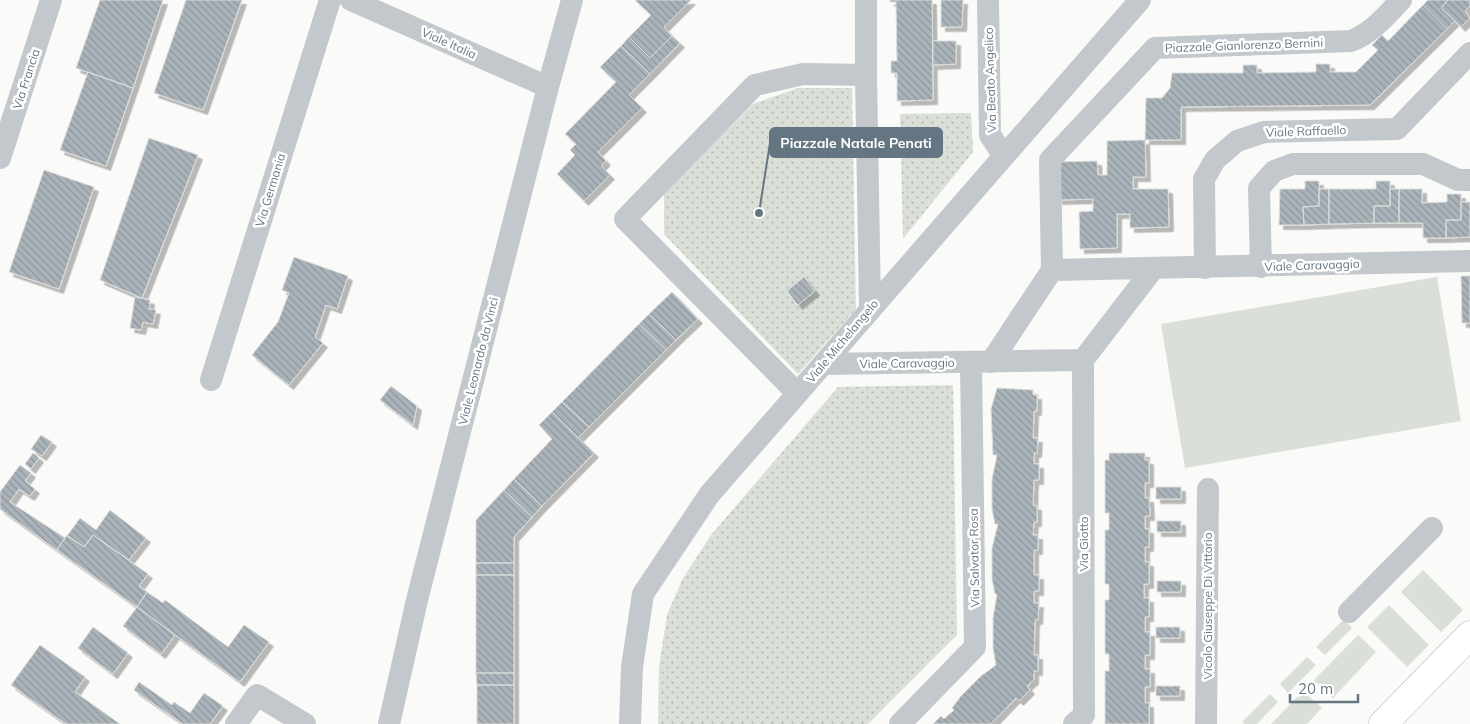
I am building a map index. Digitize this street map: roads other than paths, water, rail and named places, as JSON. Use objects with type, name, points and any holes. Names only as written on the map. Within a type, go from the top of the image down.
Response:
[{"type":"main road","points":[[1383,724],[1470,635]]},
{"type":"street","name":"Via Francia","points":[[0,158],[51,0]]},
{"type":"street","name":"Via Germania","points":[[211,380],[330,0]]},
{"type":"street","name":"Viale Italia","points":[[351,0],[548,87]]},
{"type":"street","name":"Viale Leonardo da Vinci","points":[[389,724],[418,600],[548,87],[572,0]]},
{"type":"street","points":[[866,0],[870,307]]},
{"type":"street","name":"Via Beato Angelico","points":[[988,0],[990,135],[1003,155]]},
{"type":"street","name":"Viale Michelangelo","points":[[630,724],[632,667],[643,594],[709,495],[824,364],[870,307],[1140,0]]},
{"type":"street","name":"Piazzale Gianlorenzo Bernini","points":[[1052,270],[1050,160],[1155,48],[1351,41],[1364,36],[1402,0]]},
{"type":"street","points":[[1397,164],[1397,128],[1470,53]]},
{"type":"street","points":[[797,393],[625,219],[755,86],[803,74],[866,75]]},
{"type":"street","name":"Viale Raffaello","points":[[1205,268],[1204,179],[1215,160],[1237,141],[1264,132],[1397,128]]},
{"type":"street","points":[[1261,267],[1259,188],[1274,171],[1293,164],[1423,164],[1458,180],[1470,180]]},
{"type":"street","name":"Viale Caravaggio","points":[[1052,270],[1153,270],[1470,261]]},
{"type":"street","points":[[981,362],[1052,270]]},
{"type":"street","points":[[1083,360],[1153,270]]},
{"type":"street","name":"Viale Caravaggio","points":[[824,364],[1083,360]]},
{"type":"street","name":"Via Giotto","points":[[1074,724],[1084,715],[1083,360]]},
{"type":"street","name":"Via Salvator Rosa","points":[[900,724],[975,647],[981,362]]},
{"type":"street","name":"Vicolo Giuseppe Di Vittorio","points":[[1206,724],[1208,489]]},
{"type":"street","points":[[1349,612],[1432,528]]},
{"type":"street","points":[[236,724],[257,695],[305,724]]},
{"type":"place","name":"Piazzale Natale Penati","points":[[759,213]]}]
